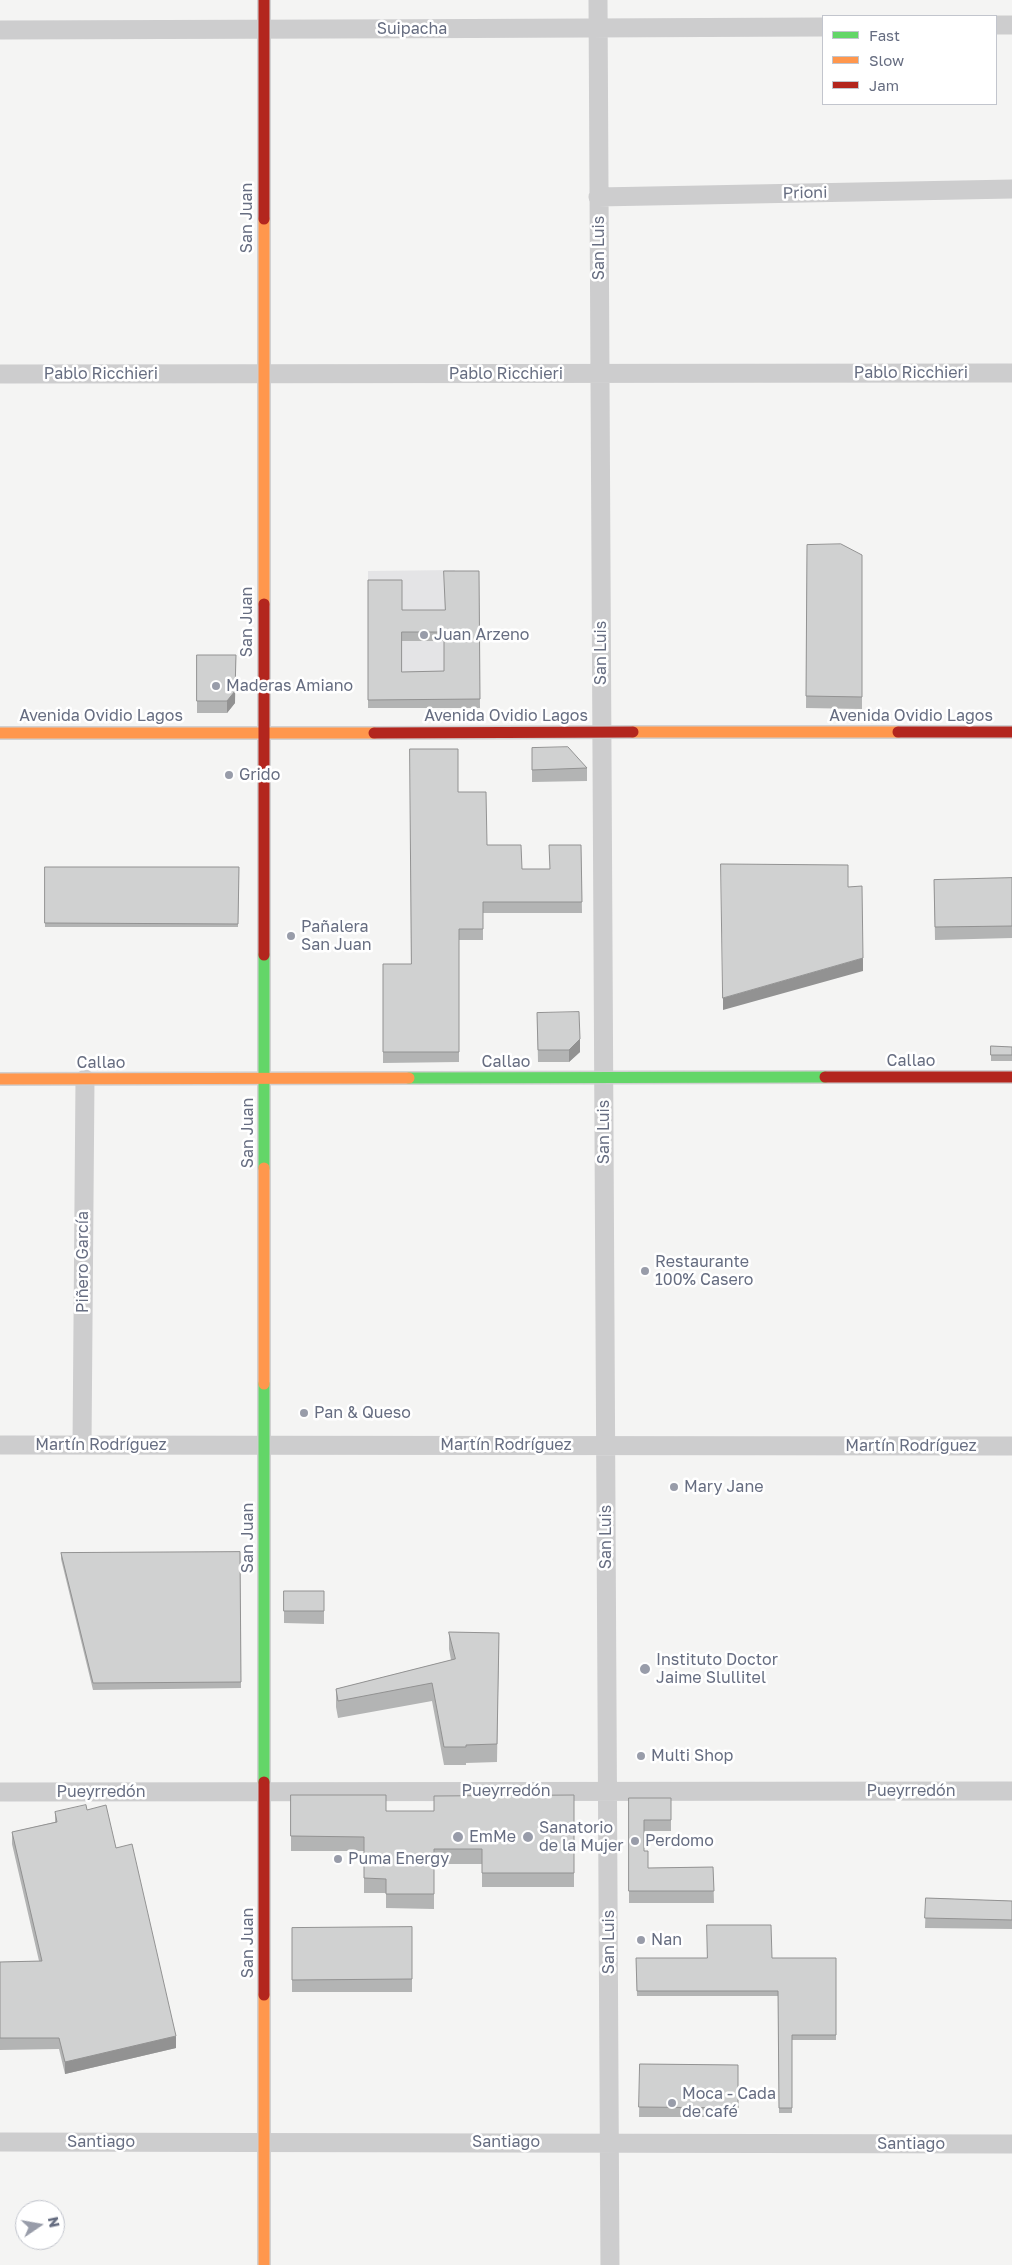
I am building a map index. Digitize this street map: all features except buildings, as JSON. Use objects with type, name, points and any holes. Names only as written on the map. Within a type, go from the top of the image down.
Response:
[{"type":"main road","name":"San Juan","points":[[264,0],[264,2265]]},
{"type":"main road","name":"Avenida Ovidio Lagos","points":[[0,732],[1012,732]]},
{"type":"main road","name":"Callao","points":[[0,1079],[1012,1077]]},
{"type":"street","name":"San Luis","points":[[598,0],[610,2265]]},
{"type":"street","points":[[997,25],[1012,25]]},
{"type":"street","name":"Suipacha","points":[[0,30],[264,28],[598,30],[822,27]]},
{"type":"street","name":"Prioni","points":[[598,197],[1012,189]]},
{"type":"street","name":"Pablo Ricchieri","points":[[0,374],[1012,373]]},
{"type":"street","name":"Piñero García","points":[[82,1445],[85,1079]]},
{"type":"street","name":"Martín Rodríguez","points":[[0,1445],[1012,1446]]},
{"type":"street","name":"Pueyrredón","points":[[0,1792],[1012,1791]]},
{"type":"street","name":"Santiago","points":[[0,2142],[1012,2144]]},
{"type":"shaded area","name":"Juan Arzeno","points":[[455,570],[480,708],[368,708],[368,571]]},
{"type":"traffic: fast","points":[[264,955],[264,1168]]},
{"type":"traffic: fast","points":[[409,1078],[825,1077]]},
{"type":"traffic: fast","points":[[264,1384],[264,1782]]},
{"type":"traffic: slow","points":[[264,219],[264,604]]},
{"type":"traffic: slow","points":[[633,732],[898,732]]},
{"type":"traffic: slow","points":[[0,733],[374,733]]},
{"type":"traffic: slow","points":[[0,1079],[409,1078]]},
{"type":"traffic: slow","points":[[264,1168],[264,1384]]},
{"type":"traffic: slow","points":[[264,1995],[264,2265]]},
{"type":"traffic: jam","points":[[264,0],[264,219]]},
{"type":"traffic: jam","points":[[264,604],[264,955]]},
{"type":"traffic: jam","points":[[374,733],[633,732]]},
{"type":"traffic: jam","points":[[898,732],[1012,732]]},
{"type":"traffic: jam","points":[[825,1077],[1012,1077]]},
{"type":"traffic: jam","points":[[264,1782],[264,1995]]},
{"type":"place","name":"Juan Arzeno","points":[[424,635]]},
{"type":"place","name":"Maderas Amiano","points":[[216,686]]},
{"type":"place","name":"Grido","points":[[229,775]]},
{"type":"place","name":"Pañalera San Juan","points":[[291,936]]},
{"type":"place","name":"Restaurante 100% Casero","points":[[645,1271]]},
{"type":"place","name":"Pan & Queso","points":[[304,1413]]},
{"type":"place","name":"Mary Jane","points":[[674,1487]]},
{"type":"place","name":"Instituto Doctor Jaime Slullitel","points":[[645,1669]]},
{"type":"place","name":"Multi Shop","points":[[641,1756]]},
{"type":"place","name":"EmMe","points":[[458,1837]]},
{"type":"place","name":"Sanatorio de la Mujer","points":[[528,1837]]},
{"type":"place","name":"Perdomo","points":[[635,1841]]},
{"type":"place","name":"Puma Energy","points":[[338,1859]]},
{"type":"place","name":"Nan","points":[[641,1940]]},
{"type":"place","name":"Moca - Cada de café","points":[[672,2103]]}]
